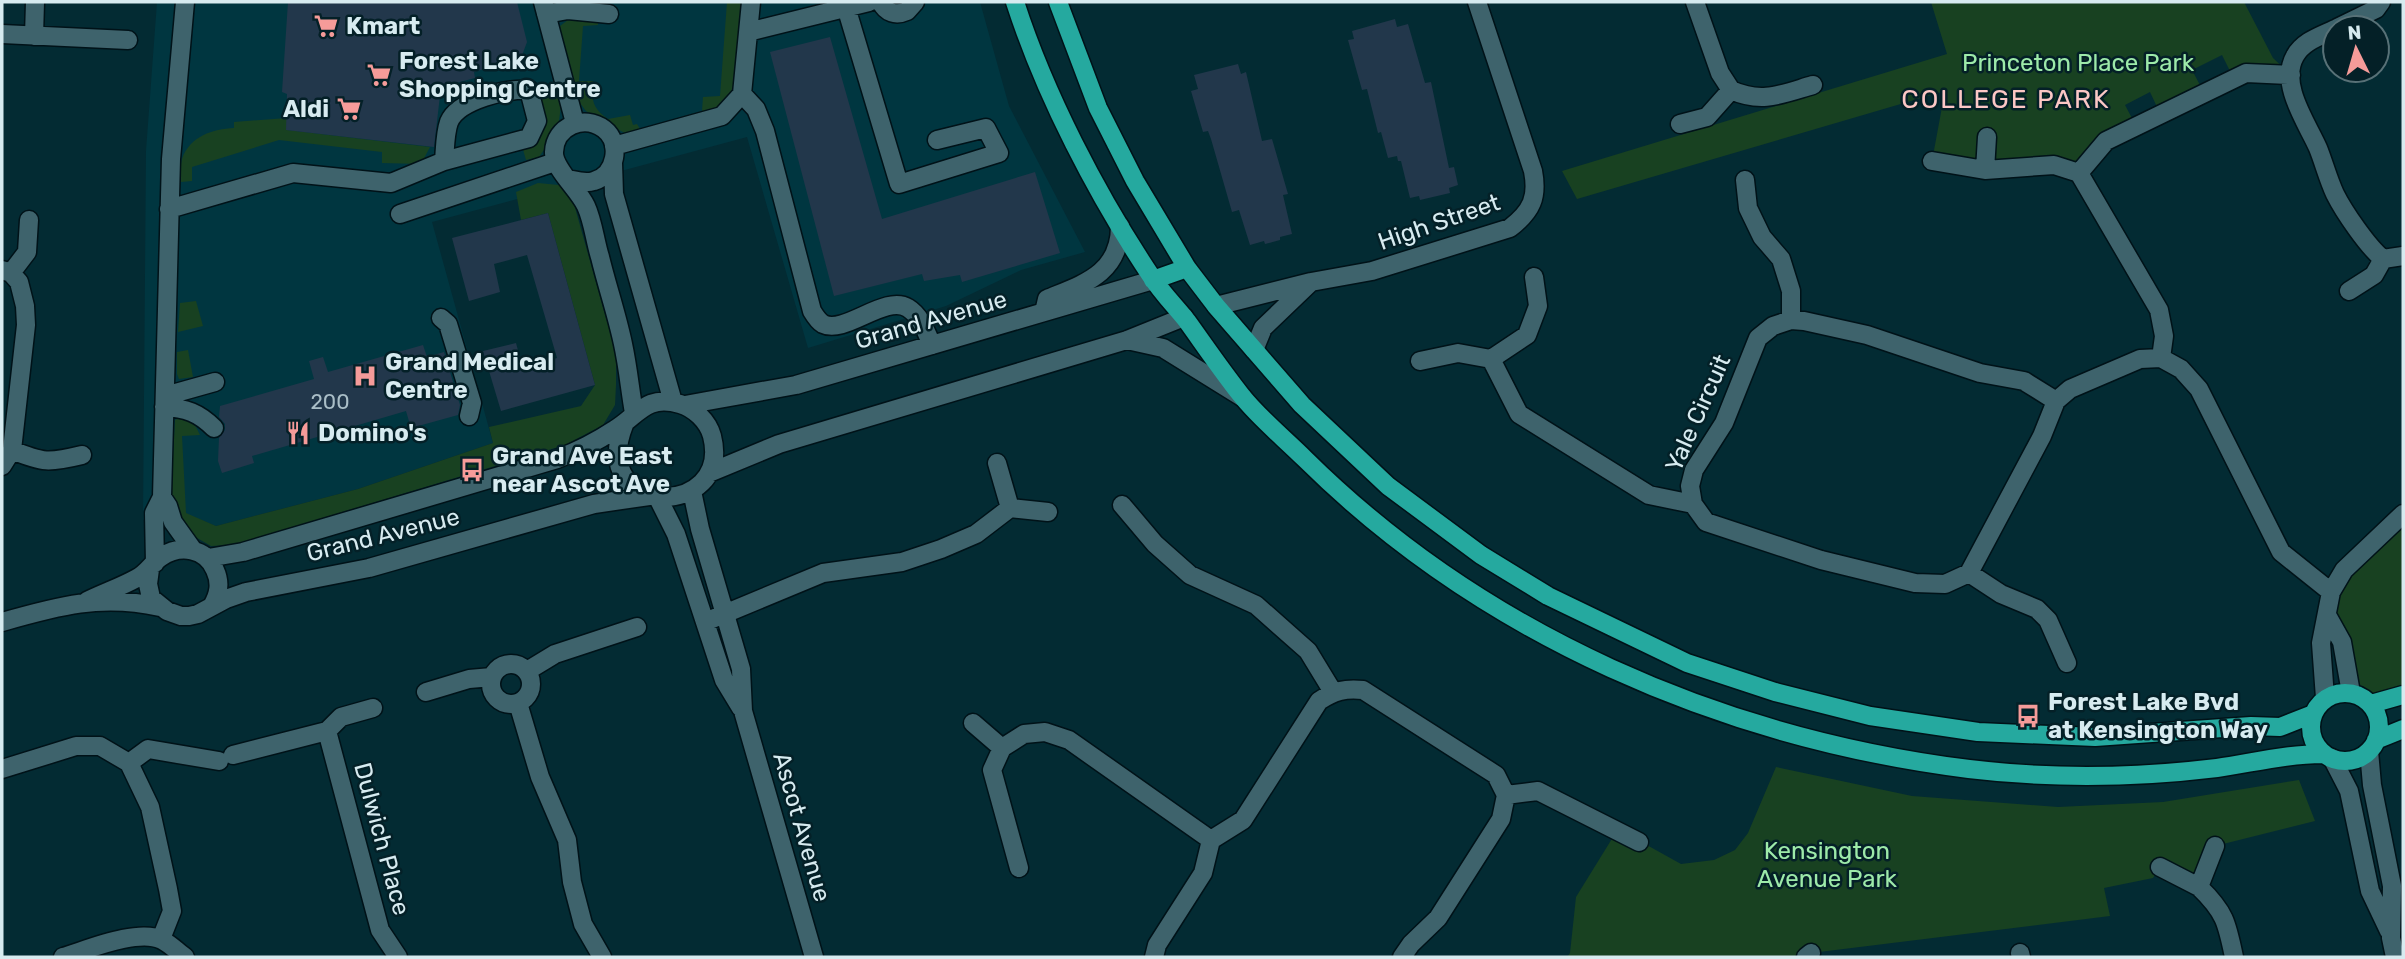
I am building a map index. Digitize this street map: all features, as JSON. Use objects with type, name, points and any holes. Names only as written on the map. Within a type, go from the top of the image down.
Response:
[{"type":"main road","points":[[1015,2],[1050,91],[1120,226],[1153,280],[1184,317],[1242,397],[1343,495],[1401,544],[1483,601],[1594,661],[1694,704],[1791,735],[1884,756],[1970,769],[2069,777],[2138,775],[2218,768],[2305,754],[2352,760],[2403,729]]},
{"type":"main road","points":[[1058,2],[1098,108],[1135,181],[1187,268],[1216,306],[1302,405],[1388,486],[1481,555],[1548,596],[1687,663],[1774,692],[1870,716],[1978,732],[2095,737],[2251,726],[2280,727],[2313,714]]},
{"type":"main road","name":"Grand Avenue","points":[[1153,280],[1187,268]]},
{"type":"main road","points":[[1184,317],[1216,306]]},
{"type":"main road","points":[[2328,756],[2316,746],[2310,725],[2313,714],[2325,698],[2342,692],[2362,697],[2371,705],[2379,721],[2372,746]]},
{"type":"main road","points":[[2371,705],[2403,695]]},
{"type":"street","points":[[34,36],[35,2]]},
{"type":"street","points":[[160,607],[151,598],[148,576],[153,566],[154,513],[162,497],[171,159],[185,2]]},
{"type":"street","points":[[614,154],[722,116],[742,94],[751,2]]},
{"type":"street","points":[[748,32],[869,2]]},
{"type":"street","points":[[881,2],[886,9],[896,14],[907,11],[915,2]]},
{"type":"street","name":"High Street","points":[[1216,306],[1311,282],[1372,271],[1510,228],[1524,217],[1533,200],[1536,186],[1477,2]]},
{"type":"street","points":[[1695,2],[1720,73],[1731,90],[1747,97],[1768,98],[1813,85]]},
{"type":"street","points":[[2365,14],[2376,9],[2381,2]]},
{"type":"street","points":[[575,123],[545,8],[609,14]]},
{"type":"street","points":[[846,8],[899,184],[999,153],[986,128],[937,140]]},
{"type":"street","points":[[2,34],[128,40]]},
{"type":"street","points":[[2321,36],[2307,43],[2294,57],[2291,75],[2294,101],[2317,146],[2336,195],[2374,252],[2383,259],[2403,256]]},
{"type":"street","points":[[2079,173],[2106,141],[2246,73],[2291,75]]},
{"type":"street","points":[[169,209],[293,173],[391,183],[443,161],[529,138],[537,121],[529,90],[515,89],[466,104],[450,120],[443,161]]},
{"type":"street","points":[[1680,124],[1707,117],[1731,90]]},
{"type":"street","points":[[742,94],[756,109],[765,131],[812,311],[819,322],[826,326],[837,325],[901,305],[919,318],[932,345]]},
{"type":"street","points":[[654,497],[634,487],[623,474],[618,458],[618,441],[629,419],[623,344],[586,206],[555,162],[557,138],[575,123],[585,122],[603,128],[608,133],[614,154],[614,194],[679,404],[702,417],[712,434],[715,453],[709,473],[692,491]]},
{"type":"street","points":[[1985,170],[1987,137]]},
{"type":"street","points":[[568,178],[584,183],[594,181],[608,172],[614,154]]},
{"type":"street","points":[[1932,161],[1985,170],[2054,165],[2079,173],[2159,310],[2164,336],[2161,358]]},
{"type":"street","points":[[400,214],[555,162]]},
{"type":"street","points":[[1745,180],[1748,208],[1762,237],[1781,260],[1791,290],[1791,320],[1867,335],[1980,373],[2024,381],[2056,401]]},
{"type":"street","points":[[2,466],[12,450],[26,325],[24,294],[19,282],[6,272],[27,252],[29,220]]},
{"type":"street","points":[[1044,312],[1047,299],[1096,278],[1118,247],[1120,226]]},
{"type":"street","points":[[2349,291],[2374,275],[2383,259]]},
{"type":"street","points":[[1420,361],[1458,353],[1491,359],[1527,335],[1538,306],[1534,276]]},
{"type":"street","name":"Grand Avenue","points":[[2,622],[87,601],[136,579],[160,558],[176,550],[200,554],[243,552],[557,459],[584,449],[646,405],[659,402],[679,404],[796,385],[1153,280]]},
{"type":"street","points":[[1254,350],[1263,328],[1311,282]]},
{"type":"street","points":[[709,473],[779,444],[1127,340],[1184,317]]},
{"type":"street","points":[[441,318],[448,324],[472,403],[470,416]]},
{"type":"street","name":"Yale Circuit","points":[[1791,320],[1773,326],[1758,338],[1724,423],[1694,470],[1690,486],[1693,504],[1706,522],[1821,560],[1915,583],[1945,584],[1969,573]]},
{"type":"street","points":[[1127,340],[1163,348],[1242,397]]},
{"type":"street","points":[[2067,663],[2048,620],[2037,609],[2001,594],[1969,573],[2042,436],[2056,401],[2070,389],[2140,359],[2161,358],[2181,369],[2199,389],[2281,552],[2331,592]]},
{"type":"street","points":[[1491,359],[1519,414],[1649,495],[1693,504]]},
{"type":"street","points":[[165,401],[215,382]]},
{"type":"street","points":[[165,401],[202,416],[214,428]]},
{"type":"street","points":[[12,450],[53,462],[82,454]]},
{"type":"street","points":[[997,463],[1010,508]]},
{"type":"street","name":"Grand Avenue","points":[[87,601],[140,602],[181,616],[198,614],[246,592],[369,568],[594,504],[654,497],[676,498],[692,491]]},
{"type":"street","name":"Ascot Avenue","points":[[692,491],[700,529],[741,669],[743,711],[814,957]]},
{"type":"street","points":[[162,497],[173,522],[216,572],[219,582],[218,596],[212,606]]},
{"type":"street","name":"Ascot Avenue","points":[[654,497],[676,534],[724,680],[743,711]]},
{"type":"street","points":[[1122,505],[1156,544],[1190,575],[1256,606],[1308,651],[1333,692]]},
{"type":"street","points":[[705,622],[823,573],[902,562],[942,549],[976,534],[1010,508],[1048,513]]},
{"type":"street","points":[[2325,698],[2321,643],[2331,592],[2344,570],[2403,514]]},
{"type":"street","points":[[2327,615],[2342,642],[2351,693]]},
{"type":"street","points":[[527,671],[555,654],[637,627]]},
{"type":"street","points":[[508,664],[519,665],[531,677],[531,690],[524,700],[509,704],[497,698],[491,686],[492,677],[498,668],[508,664]]},
{"type":"street","points":[[426,692],[469,679],[492,677]]},
{"type":"street","points":[[1154,957],[1157,945],[1203,873],[1211,840],[1243,820],[1319,701],[1333,692],[1347,688],[1363,690],[1496,775],[1506,795],[1501,819],[1438,918],[1411,944],[1402,957]]},
{"type":"street","points":[[518,703],[540,777],[567,841],[572,882],[583,924],[602,957]]},
{"type":"street","points":[[129,763],[148,749],[226,758],[327,731],[341,718],[373,708]]},
{"type":"street","points":[[973,723],[1002,748]]},
{"type":"street","name":"Dulwich Place","points":[[327,731],[380,930],[398,957]]},
{"type":"street","points":[[1019,868],[992,770],[1002,748],[1024,734],[1045,732],[1069,740],[1211,840]]},
{"type":"street","points":[[2,769],[76,746],[100,746],[129,763],[150,807],[172,911],[161,939]]},
{"type":"street","points":[[2372,746],[2372,785],[2392,886],[2392,938],[2395,957]]},
{"type":"street","points":[[2328,756],[2349,791],[2370,891],[2392,938]]},
{"type":"street","points":[[1506,795],[1538,791],[1639,842]]},
{"type":"street","points":[[2199,887],[2215,846]]},
{"type":"street","points":[[2160,867],[2199,887],[2216,904],[2227,922],[2234,957]]},
{"type":"street","points":[[63,957],[119,940],[142,937],[161,939],[185,957]]},
{"type":"shaded area","points":[[157,2],[980,2],[1009,106],[1085,252],[1021,270],[946,306],[808,348],[747,137],[432,222],[493,443],[358,489],[216,526],[174,509],[143,520],[146,151]]},
{"type":"green space","points":[[727,2],[742,2],[735,81],[728,100],[716,111],[627,134],[597,119],[580,103],[560,26],[568,20],[598,19],[598,25],[583,26],[579,81],[593,81],[594,103],[602,115],[608,119],[630,115],[633,125],[637,124],[640,129],[702,111],[703,97],[720,96]]},
{"type":"green space","name":"Princeton Place Park","points":[[1931,2],[2244,2],[2273,58],[2291,75],[2246,73],[2106,141],[2079,173],[1932,161],[1945,91],[1577,199],[1562,171],[1947,54]],"holes":[[[2222,55],[2230,71],[2201,87],[2192,70]],[[2150,92],[2158,109],[2134,122],[2125,105]]]},
{"type":"green space","points":[[545,90],[557,94],[561,105],[558,129],[539,157],[526,160],[522,146],[539,137],[547,122],[539,92]]},
{"type":"green space","points":[[287,118],[287,130],[430,147],[421,164],[382,163],[382,152],[279,140],[192,167],[192,181],[181,182],[181,161],[196,139],[218,130],[234,128],[234,122]]},
{"type":"green space","points":[[538,183],[569,186],[616,354],[615,405],[603,425],[565,445],[233,545],[211,546],[190,534],[177,517],[171,490],[175,420],[185,416],[193,421],[200,435],[182,436],[186,513],[216,526],[358,489],[493,443],[489,427],[581,406],[595,385],[548,213],[521,220],[516,192]]},
{"type":"green space","points":[[196,301],[203,326],[178,332],[180,303]]},
{"type":"green space","points":[[188,350],[193,377],[179,379],[177,352]]},
{"type":"green space","points":[[2403,514],[2403,690],[2373,697],[2350,684],[2331,592]]},
{"type":"green space","name":"Kensington Avenue Park","points":[[1776,767],[1912,796],[2058,807],[2163,802],[2299,780],[2315,821],[2215,846],[2199,887],[2160,867],[2153,878],[2104,888],[2110,916],[1811,953],[1805,957],[1567,957],[1570,953],[1576,897],[1618,829],[1681,864],[1714,860],[1735,850],[1748,833]]},
{"type":"building","name":"Forest Lake Shopping Centre","points":[[288,2],[517,2],[527,42],[521,58],[474,72],[475,78],[441,87],[434,147],[286,130],[287,94],[282,92]]},
{"type":"building","points":[[1395,19],[1397,27],[1408,24],[1425,83],[1431,82],[1449,168],[1454,167],[1458,185],[1449,188],[1450,193],[1420,200],[1419,196],[1410,198],[1401,161],[1398,161],[1397,156],[1388,158],[1381,132],[1378,133],[1367,89],[1362,90],[1348,40],[1354,39],[1352,31]]},
{"type":"building","points":[[830,37],[882,219],[1035,172],[1060,253],[962,282],[960,275],[924,281],[922,274],[834,296],[770,52]]},
{"type":"building","points":[[1238,64],[1241,74],[1246,72],[1262,141],[1272,139],[1288,194],[1283,195],[1292,234],[1265,244],[1264,241],[1250,245],[1239,210],[1232,212],[1211,139],[1208,131],[1203,132],[1191,91],[1198,89],[1194,75]]},
{"type":"building","points":[[548,213],[595,385],[501,411],[483,351],[516,343],[523,369],[557,358],[527,255],[494,264],[500,292],[469,301],[452,238]]},
{"type":"building","points":[[423,345],[427,357],[444,352],[460,405],[458,415],[411,428],[406,411],[252,456],[254,463],[222,473],[218,461],[219,438],[225,430],[225,424],[219,417],[220,406],[314,379],[309,361],[323,357],[328,372]]},
{"type":"place","name":"Kmart","points":[[326,26]]},
{"type":"place","name":"Forest Lake Shopping Centre","points":[[379,75]]},
{"type":"place","name":"Aldi","points":[[349,109]]},
{"type":"place","name":"Grand Medical Centre","points":[[365,376]]},
{"type":"place","name":"Domino's","points":[[298,433]]},
{"type":"place","name":"Grand Ave East near Ascot Ave","points":[[472,470]]},
{"type":"place","name":"Forest Lake Bvd at Kensington Way","points":[[2028,716]]},
{"type":"district","name":"COLLEGE PARK","points":[[2006,99]]}]
